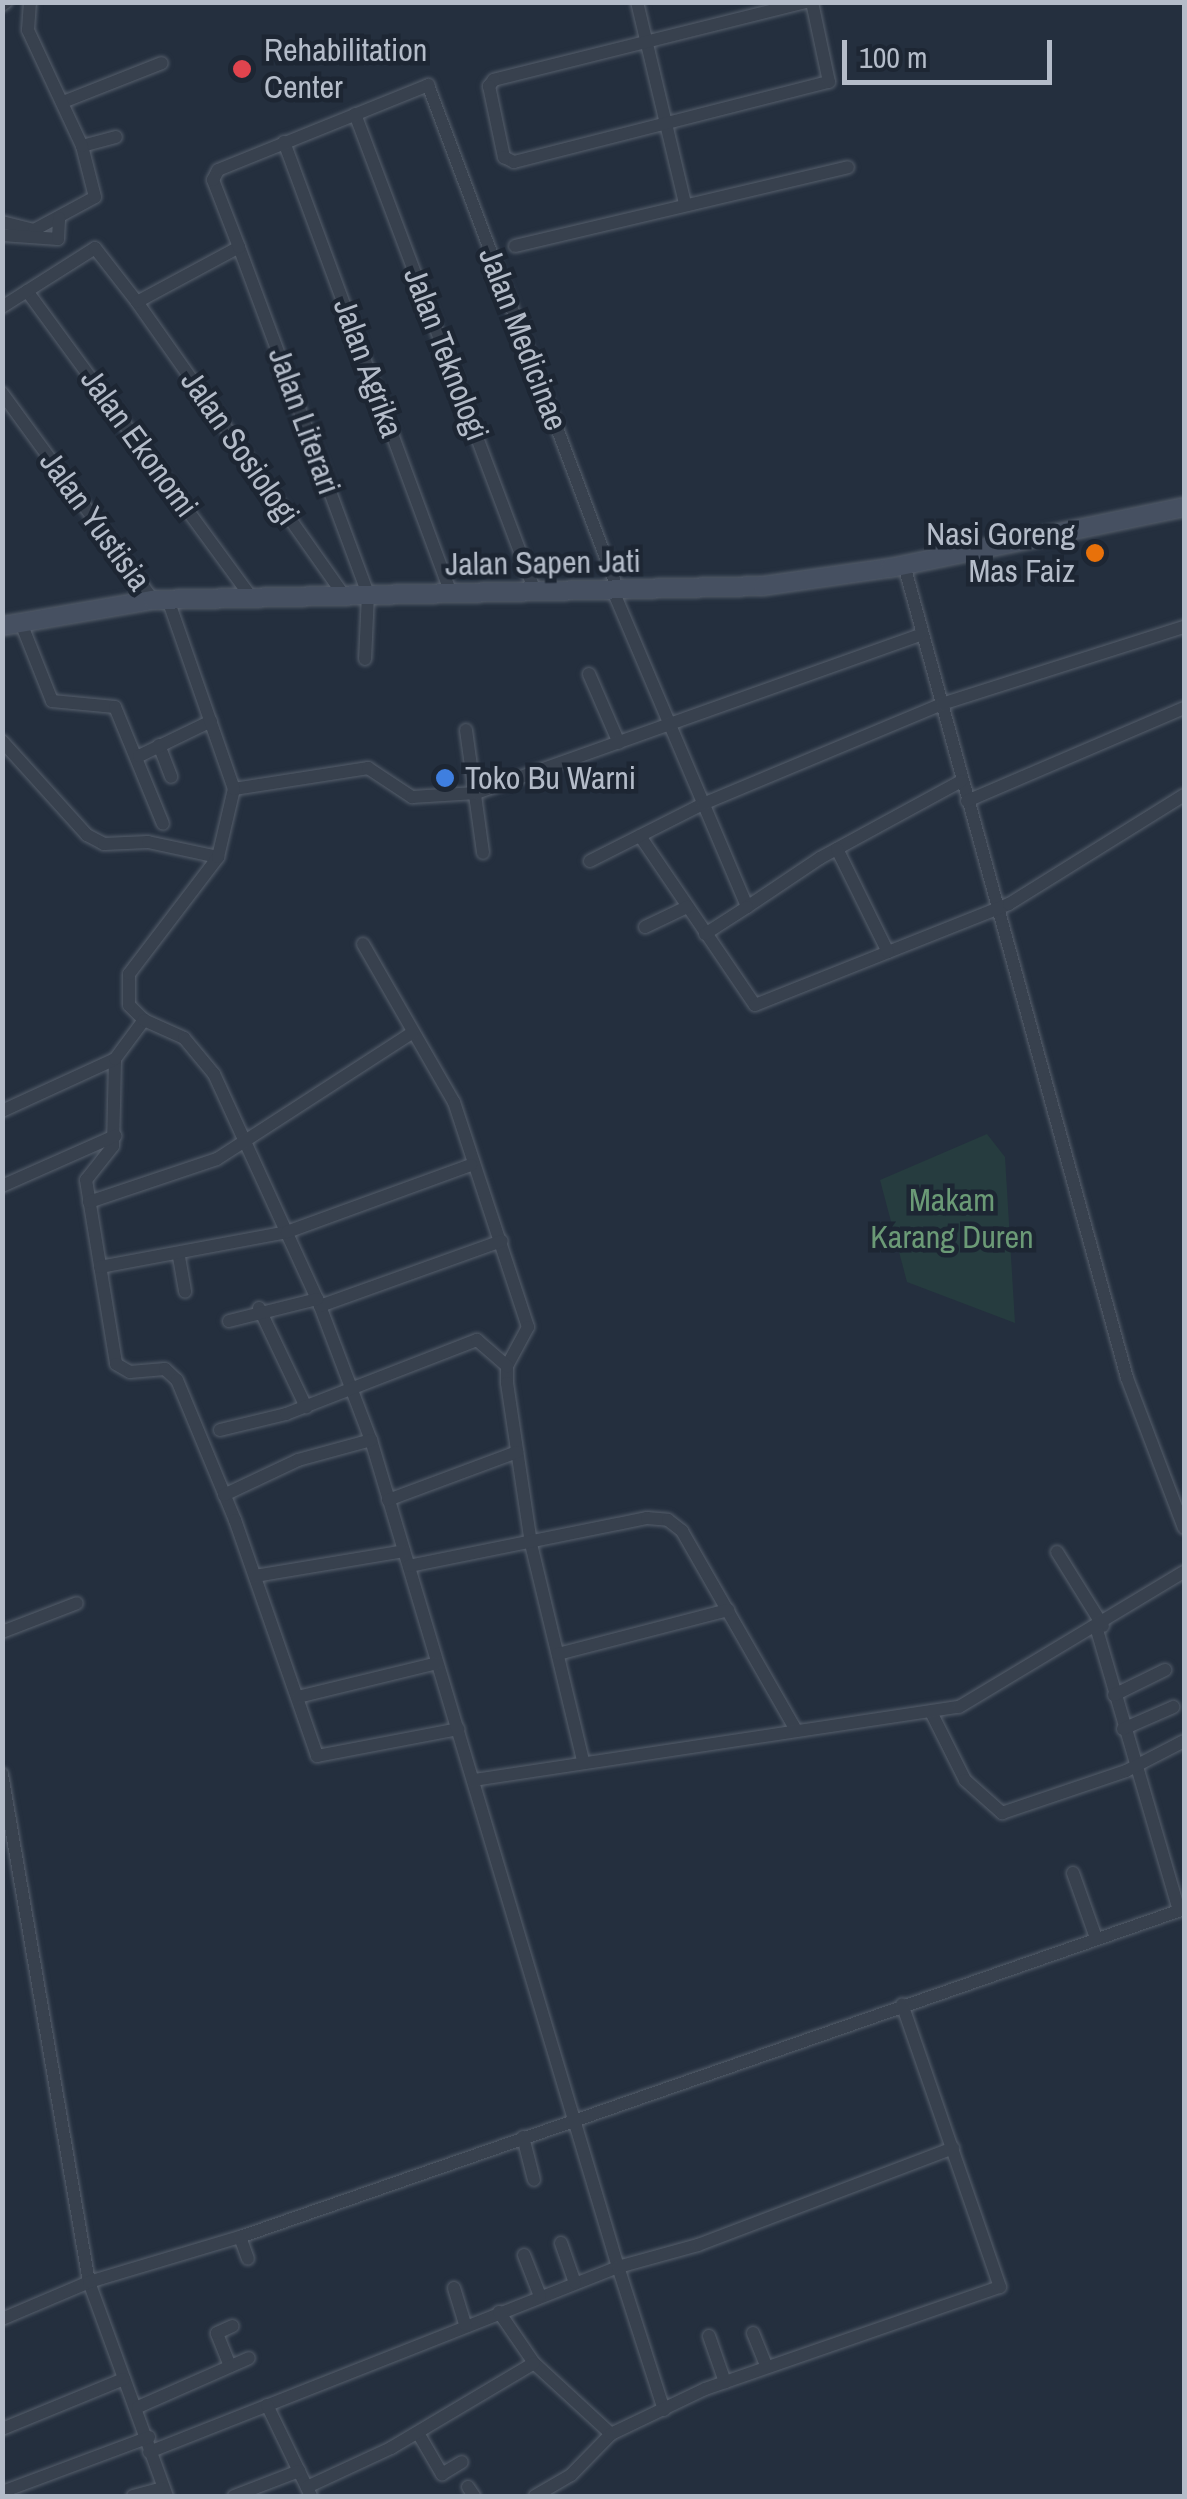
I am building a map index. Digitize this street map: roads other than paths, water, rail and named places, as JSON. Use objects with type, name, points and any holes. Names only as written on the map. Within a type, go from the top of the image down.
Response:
[{"type":"street","points":[[2,235],[38,241],[94,200],[82,146],[28,30],[30,2]]},
{"type":"street","points":[[637,2],[685,202]]},
{"type":"street","points":[[809,2],[829,82],[514,162],[504,157],[491,82],[646,44],[809,2]]},
{"type":"street","points":[[62,102],[162,63]]},
{"type":"street","name":"Jalan Medicinae","points":[[355,114],[428,85],[616,593],[747,907]]},
{"type":"street","points":[[284,142],[355,114]]},
{"type":"street","name":"Jalan Teknologi","points":[[355,114],[536,594]]},
{"type":"street","points":[[82,146],[116,137]]},
{"type":"street","name":"Jalan Literari","points":[[284,142],[223,167],[213,180],[368,594]]},
{"type":"street","name":"Jalan Agrika","points":[[284,142],[452,594]]},
{"type":"street","points":[[515,246],[685,202],[848,167]]},
{"type":"street","points":[[2,222],[24,230],[60,225]]},
{"type":"street","name":"Jalan Sosiologi","points":[[28,291],[96,248],[344,594]]},
{"type":"street","points":[[137,302],[239,248]]},
{"type":"street","points":[[2,308],[28,291]]},
{"type":"street","name":"Jalan Ekonomi","points":[[28,291],[250,596]]},
{"type":"street","name":"Jalan Yustisia","points":[[2,393],[160,600],[211,721],[234,789]]},
{"type":"street","name":"Jalan Sapen Jati","points":[[12,625],[160,600],[732,590],[904,566],[1184,507]]},
{"type":"street","points":[[904,566],[1127,1378],[1181,1508],[1184,1528]]},
{"type":"street","points":[[365,659],[368,594]]},
{"type":"street","points":[[12,625],[49,698],[112,703],[139,756],[163,824]]},
{"type":"street","points":[[590,862],[703,804],[942,704],[1184,627]]},
{"type":"street","points":[[664,2410],[353,1387],[248,1139],[192,1046],[144,1020],[128,1005],[127,985],[152,941],[218,858],[234,789],[368,768],[412,797],[476,793],[922,634]]},
{"type":"street","points":[[589,674],[619,743]]},
{"type":"street","points":[[967,801],[1184,708]]},
{"type":"street","points":[[139,756],[211,721]]},
{"type":"street","points":[[466,730],[483,853]]},
{"type":"street","points":[[2,741],[87,835],[104,844],[148,842],[218,858]]},
{"type":"street","points":[[159,745],[171,777]]},
{"type":"street","points":[[705,934],[837,849],[961,781]]},
{"type":"street","points":[[640,836],[755,1006],[998,909],[1184,794]]},
{"type":"street","points":[[837,849],[888,952]]},
{"type":"street","points":[[645,927],[687,907]]},
{"type":"street","points":[[363,944],[446,1086],[502,1241],[528,1327],[506,1366],[531,1544],[583,1760]]},
{"type":"street","points":[[2,1111],[115,1060],[144,1020]]},
{"type":"street","points":[[89,1202],[188,1172],[248,1139],[412,1033]]},
{"type":"street","points":[[115,1060],[114,1136],[109,1157],[87,1176],[116,1364],[130,1372],[158,1368],[174,1375],[224,1496],[321,1760],[458,1729]]},
{"type":"street","points":[[2,1186],[114,1136]]},
{"type":"street","points":[[100,1267],[180,1257],[287,1232],[472,1165]]},
{"type":"street","points":[[229,1321],[260,1308],[318,1302],[502,1241]]},
{"type":"street","points":[[180,1257],[185,1291]]},
{"type":"street","points":[[260,1308],[306,1406]]},
{"type":"street","points":[[220,1430],[306,1406],[477,1340],[506,1366]]},
{"type":"street","points":[[224,1496],[298,1460],[371,1440]]},
{"type":"street","points":[[388,1500],[517,1452]]},
{"type":"street","points":[[409,1566],[646,1518],[668,1520],[728,1610],[796,1730]]},
{"type":"street","points":[[254,1576],[404,1551]]},
{"type":"street","points":[[2,2319],[89,2282],[240,2237],[902,2004],[1182,1910],[1134,1767],[1100,1628],[1057,1552]]},
{"type":"street","points":[[474,1780],[583,1760],[932,1714],[972,1702],[1100,1628],[1184,1572]]},
{"type":"street","points":[[2,1632],[77,1603]]},
{"type":"street","points":[[558,1654],[728,1610]]},
{"type":"street","points":[[298,1697],[437,1663]]},
{"type":"street","points":[[1114,1694],[1165,1670]]},
{"type":"street","points":[[1123,1729],[1173,1707]]},
{"type":"street","points":[[932,1714],[965,1780],[1002,1814],[1134,1767],[1184,1741]]},
{"type":"street","points":[[2,1774],[89,2282],[138,2406],[165,2492],[133,2496]]},
{"type":"street","points":[[1073,1873],[1096,1938]]},
{"type":"street","points":[[535,2496],[580,2468],[611,2434],[725,2382],[1000,2287],[902,2004]]},
{"type":"street","points":[[523,2137],[534,2180]]},
{"type":"street","points":[[2,2492],[267,2404],[574,2283],[698,2245],[953,2148]]},
{"type":"street","points":[[240,2237],[248,2260]]},
{"type":"street","points":[[561,2242],[574,2283]]},
{"type":"street","points":[[524,2255],[540,2296]]},
{"type":"street","points":[[454,2288],[466,2325]]},
{"type":"street","points":[[499,2312],[534,2364],[611,2434]]},
{"type":"street","points":[[230,2366],[216,2333],[233,2326]]},
{"type":"street","points":[[753,2333],[766,2366]]},
{"type":"street","points":[[708,2336],[725,2382]]},
{"type":"street","points":[[138,2406],[249,2358]]},
{"type":"street","points":[[267,2404],[309,2492],[418,2434],[534,2364]]},
{"type":"street","points":[[2,2429],[124,2378]]},
{"type":"street","points":[[418,2434],[442,2474],[462,2462]]},
{"type":"street","points":[[234,2496],[298,2471]]},
{"type":"place","name":"Rehabilitation Center","points":[[242,69]]},
{"type":"place","name":"Nasi Goreng Mas Faiz","points":[[1095,553]]},
{"type":"place","name":"Toko Bu Warni","points":[[445,778]]},
{"type":"park label","name":"Makam Karang Duren","points":[[952,1220]]}]
